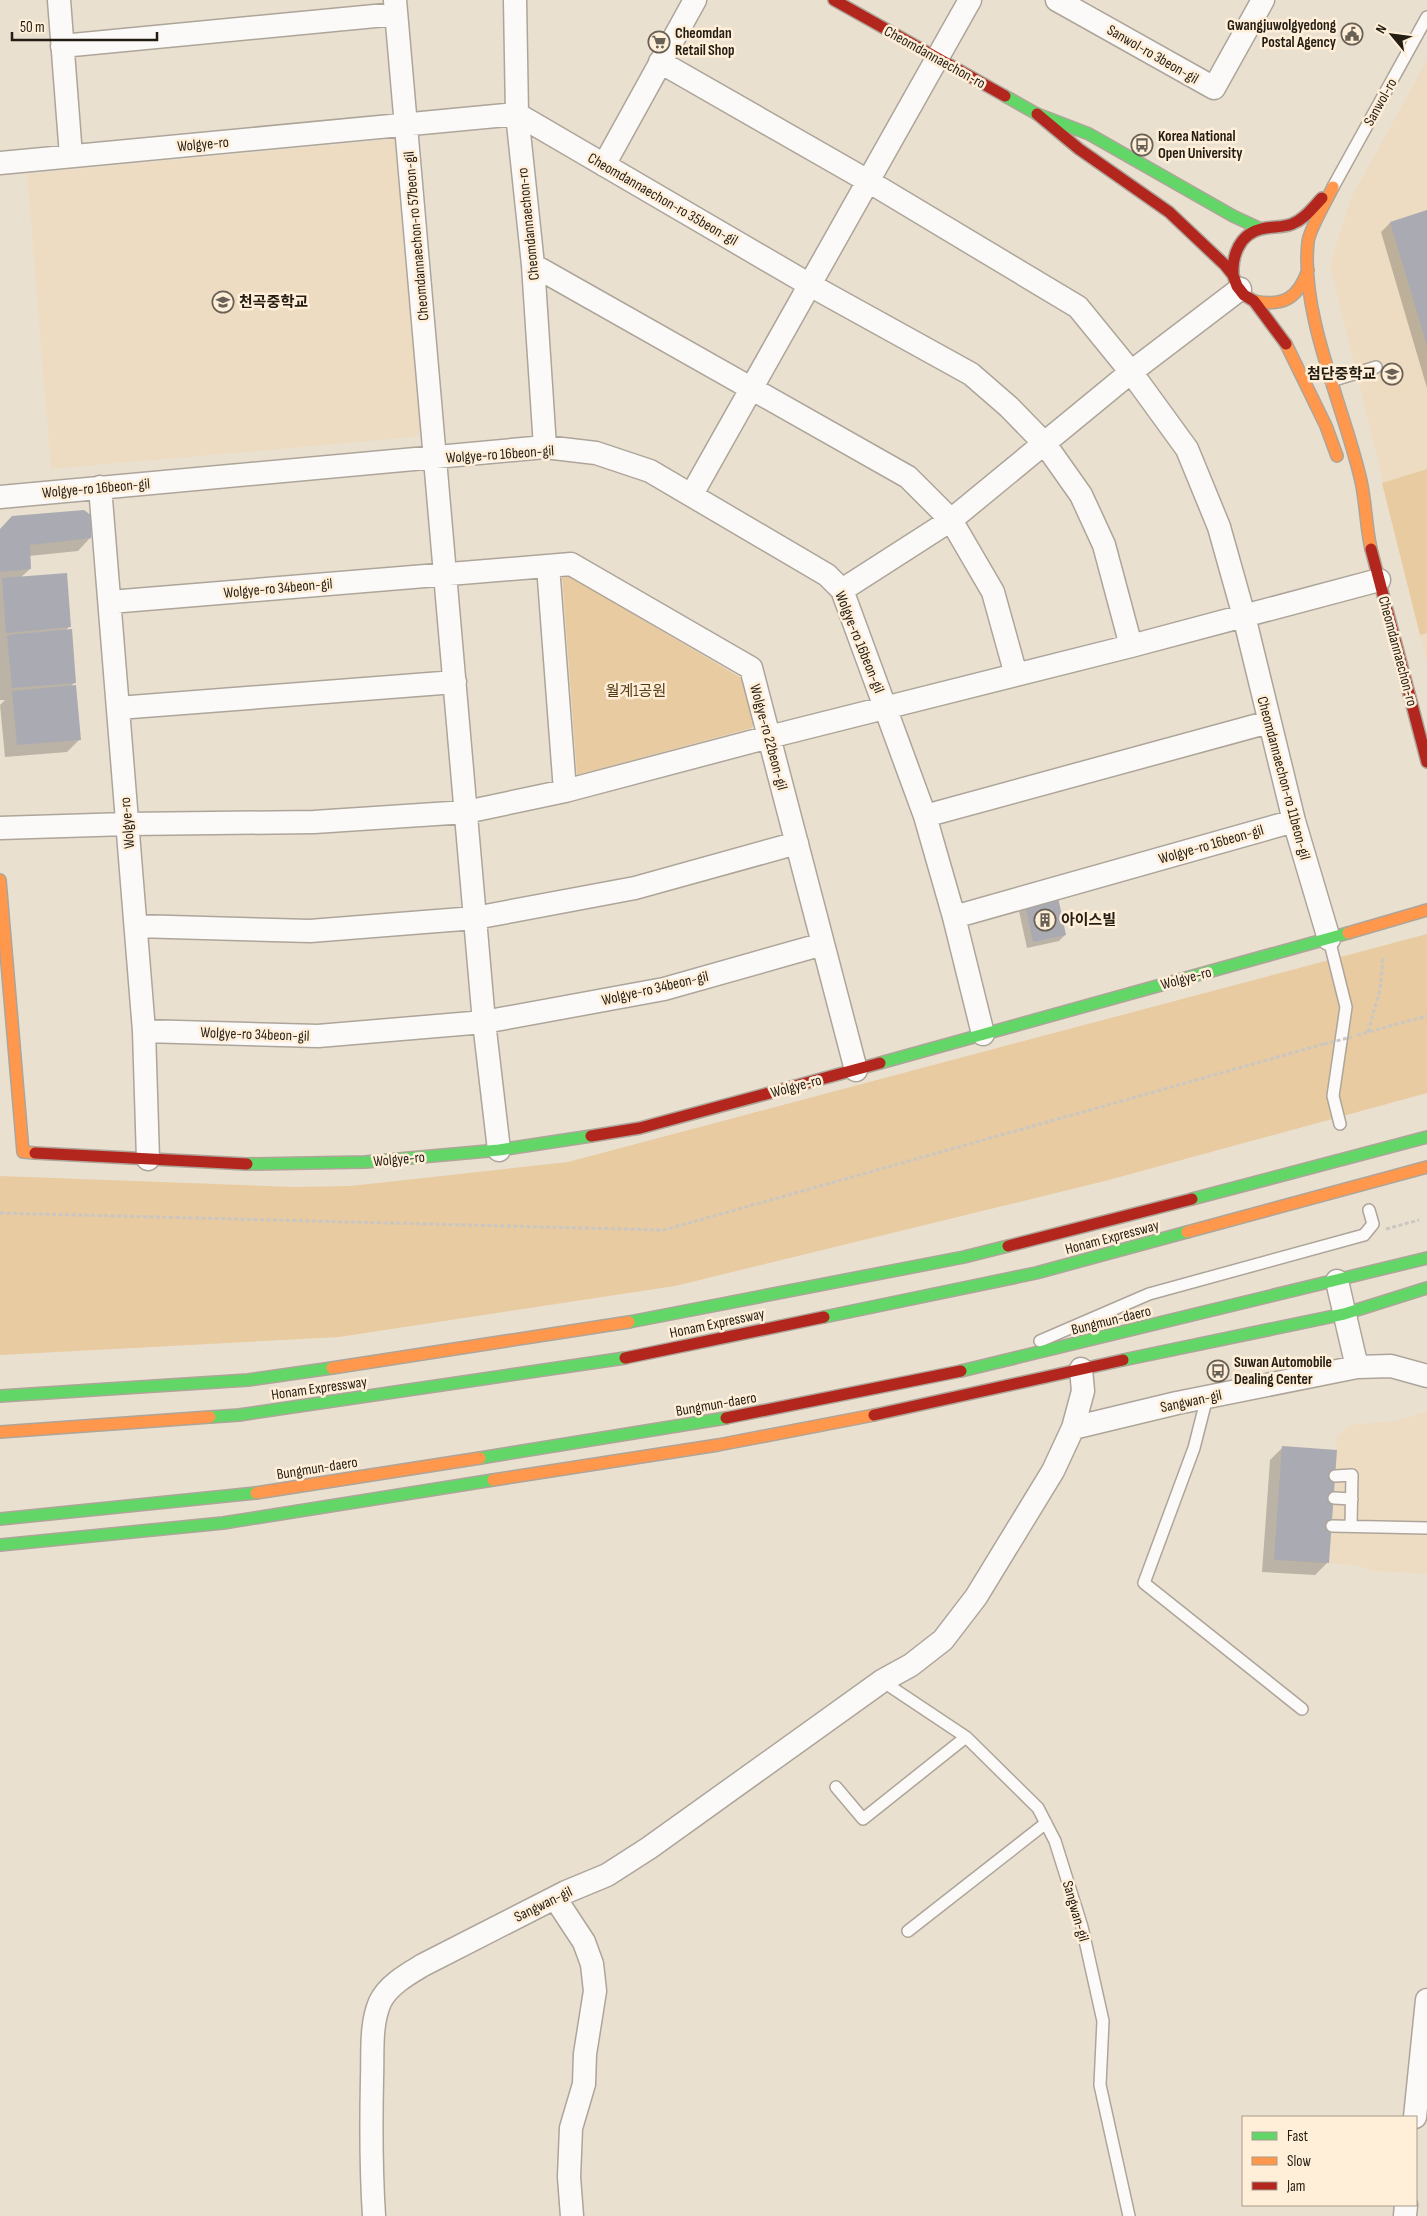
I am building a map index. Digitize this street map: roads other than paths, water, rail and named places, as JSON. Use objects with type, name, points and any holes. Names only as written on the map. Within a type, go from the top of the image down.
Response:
[{"type":"main road","name":"Cheomdannaechon-ro","points":[[834,0],[1037,114]]},
{"type":"main road","points":[[1037,114],[1089,134],[1232,216],[1267,229],[1285,231],[1295,238],[1307,258]]},
{"type":"main road","points":[[1037,114],[1080,149],[1169,212],[1225,265],[1290,349],[1326,426],[1343,470]]},
{"type":"main road","points":[[1308,270],[1298,292],[1288,300],[1277,304],[1266,304],[1242,288],[1232,263],[1238,247],[1250,234],[1296,222],[1333,187]]},
{"type":"main road","points":[[1333,187],[1308,240],[1308,270],[1316,321],[1361,482],[1370,540]]},
{"type":"main road","points":[[1350,487],[1370,540]]},
{"type":"main road","name":"Cheomdannaechon-ro","points":[[1370,540],[1427,762]]},
{"type":"main road","name":"Wolgye-ro","points":[[0,880],[23,1152],[256,1164],[365,1162],[499,1150],[640,1128],[1329,939],[1427,910]]},
{"type":"main road","name":"Honam Expressway","points":[[0,1396],[248,1380],[604,1327],[964,1257],[1427,1137]]},
{"type":"main road","name":"Honam Expressway","points":[[0,1432],[239,1415],[624,1358],[1036,1273],[1427,1167]]},
{"type":"main road","points":[[1381,1180],[1427,1173]]},
{"type":"main road","name":"Bungmun-daero","points":[[0,1519],[272,1490],[712,1421],[977,1368],[1427,1258]]},
{"type":"main road","points":[[0,1545],[223,1523],[708,1446],[902,1410],[1081,1369],[1344,1314],[1427,1288]]},
{"type":"street","points":[[59,0],[71,156]]},
{"type":"street","name":"Cheomdannaechon-ro","points":[[515,0],[517,114],[533,265],[545,448]]},
{"type":"street","points":[[604,165],[695,0]]},
{"type":"street","points":[[692,494],[970,0]]},
{"type":"street","name":"Sanwol-ro 3beon-gil","points":[[1058,0],[1214,88],[1257,2]]},
{"type":"street","name":"Cheomdannaechon-ro 57beon-gil","points":[[62,46],[396,7],[435,458]]},
{"type":"street","points":[[660,62],[868,181],[1078,307],[1132,372]]},
{"type":"street","name":"Wolgye-ro","points":[[0,163],[517,114]]},
{"type":"street","name":"Cheomdannaechon-ro 35beon-gil","points":[[517,114],[810,285],[970,374],[1009,407],[1045,444]]},
{"type":"street","points":[[533,265],[908,477],[951,520],[992,592],[1016,675]]},
{"type":"street","points":[[842,590],[951,520],[1132,372],[1242,288]]},
{"type":"street","name":"Cheomdannaechon-ro 11beon-gil","points":[[1132,372],[1187,449],[1220,527],[1244,616],[1268,722],[1294,821],[1329,939]]},
{"type":"street","points":[[1045,444],[1081,495],[1104,545],[1131,646]]},
{"type":"street","name":"Wolgye-ro 16beon-gil","points":[[0,497],[545,448],[596,453],[650,470],[827,575],[842,590],[925,816],[954,917],[983,1034]]},
{"type":"street","points":[[435,458],[484,1022],[499,1150]]},
{"type":"street","name":"Wolgye-ro","points":[[100,487],[144,1031],[148,1159]]},
{"type":"street","name":"Wolgye-ro 22beon-gil","points":[[446,575],[571,564],[751,668],[856,1070]]},
{"type":"street","points":[[548,566],[565,792]]},
{"type":"street","name":"Wolgye-ro 34beon-gil","points":[[110,602],[446,575]]},
{"type":"street","points":[[0,828],[128,824],[314,822],[466,812],[565,792],[769,737],[1131,646],[1379,580]]},
{"type":"street","points":[[118,708],[455,682]]},
{"type":"street","points":[[925,816],[1268,722]]},
{"type":"street","name":"Wolgye-ro 16beon-gil","points":[[954,917],[1294,821]]},
{"type":"street","points":[[136,926],[310,931],[475,918],[634,888],[797,843]]},
{"type":"street","name":"Wolgye-ro 34beon-gil","points":[[144,1031],[318,1036],[484,1022],[664,989],[823,944]]},
{"type":"street","points":[[1337,1280],[1357,1367]]},
{"type":"street","name":"Sangwan-gil","points":[[1073,1428],[1207,1397],[1357,1367],[1391,1366],[1427,1376]]},
{"type":"street","name":"Sangwan-gil","points":[[374,2216],[371,2160],[373,2040],[380,2002],[391,1988],[405,1975],[423,1964],[555,1898],[607,1875],[649,1848],[882,1681],[911,1665],[943,1640],[976,1597],[1054,1471],[1073,1428],[1082,1391],[1081,1369]]},
{"type":"street","points":[[555,1898],[584,1942],[592,1964],[595,1992],[585,2054],[584,2084],[571,2128],[569,2177],[572,2216]]},
{"type":"street","points":[[1415,2116],[1427,2000]]},
{"type":"lane","name":"Sanwol-ro","points":[[1333,187],[1427,17]]},
{"type":"lane","points":[[1308,387],[1376,367]]},
{"type":"lane","points":[[1329,939],[1346,1007],[1333,1096],[1340,1124]]},
{"type":"lane","points":[[977,1368],[1149,1294],[1364,1235],[1373,1224],[1369,1210]]},
{"type":"lane","points":[[1207,1397],[1194,1448],[1144,1583],[1302,1709]]},
{"type":"lane","points":[[1335,1476],[1352,1474],[1351,1526]]},
{"type":"lane","points":[[1334,1498],[1352,1498]]},
{"type":"lane","points":[[1332,1526],[1427,1528]]},
{"type":"lane","name":"Sangwan-gil","points":[[882,1681],[966,1737],[1038,1808],[1055,1840],[1082,1927],[1103,2021],[1100,2085],[1129,2216]]},
{"type":"lane","points":[[836,1787],[863,1820],[966,1737]]},
{"type":"lane","points":[[908,1931],[1046,1823]]},
{"type":"place","name":"Gwangjuwolgyedong Postal Agency","points":[[1352,34]]},
{"type":"place","name":"Cheomdan Retail Shop","points":[[659,42]]},
{"type":"place","name":"Korea National Open University","points":[[1142,145]]},
{"type":"place","name":"천곡중학교","points":[[223,302]]},
{"type":"place","name":"첨단중학교","points":[[1392,374]]},
{"type":"place","name":"아이스빌","points":[[1045,920]]},
{"type":"place","name":"Suwan Automobile Dealing Center","points":[[1218,1371]]},
{"type":"park label","name":"월계1공원","points":[[636,691]]}]
